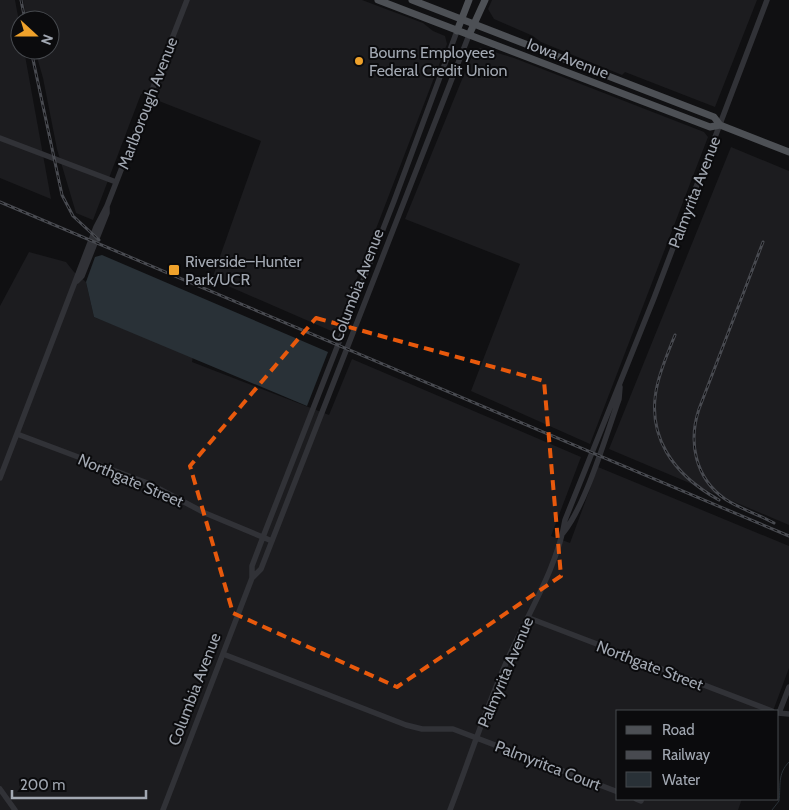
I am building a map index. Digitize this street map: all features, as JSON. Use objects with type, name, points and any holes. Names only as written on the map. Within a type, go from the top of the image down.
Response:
[{"type":"main road","name":"Iowa Avenue","points":[[378,0],[710,126],[720,124]]},
{"type":"main road","name":"Iowa Avenue","points":[[412,0],[714,117],[720,124],[789,152]]},
{"type":"main road","name":"Columbia Avenue","points":[[457,31],[469,0]]},
{"type":"main road","name":"Columbia Avenue","points":[[469,35],[485,0]]},
{"type":"street","name":"Marlborough Avenue","points":[[0,478],[78,280],[96,228],[107,206],[187,0]]},
{"type":"street","name":"Palmyrita Avenue","points":[[450,810],[510,654],[529,618],[562,534],[564,520],[613,396],[620,385],[767,0]]},
{"type":"street","name":"Columbia Avenue","points":[[163,810],[252,578],[252,566],[408,164],[457,31]]},
{"type":"street","name":"Columbia Avenue","points":[[252,578],[261,569],[469,35]]},
{"type":"street","points":[[0,138],[116,182]]},
{"type":"street","points":[[417,139],[427,144]]},
{"type":"street","points":[[408,164],[418,167]]},
{"type":"street","points":[[367,271],[376,274]]},
{"type":"street","name":"Northgate Street","points":[[18,434],[160,489],[200,511],[272,540]]},
{"type":"street","points":[[293,462],[301,465]]},
{"type":"street","name":"Northgate Street","points":[[529,618],[769,710]]},
{"type":"street","points":[[223,654],[414,728],[454,729],[477,738]]},
{"type":"street","points":[[779,711],[789,687]]},
{"type":"street","name":"Palmyritca Court","points":[[477,738],[616,791]]},
{"type":"street","points":[[0,789],[15,810]]},
{"type":"highlighted area","points":[[316,318],[544,381],[561,576],[397,687],[233,613],[190,466]]},
{"type":"shaded area","points":[[0,0],[15,0],[17,10],[10,10],[10,60],[26,60],[51,199],[0,178]]},
{"type":"shaded area","points":[[23,0],[362,0],[423,23],[433,31],[445,36],[447,44],[336,333],[212,279],[261,141],[141,94],[93,220],[76,213],[57,149],[38,60],[60,60],[60,10],[25,10]]},
{"type":"shaded area","points":[[492,0],[757,0],[715,107],[625,72],[622,75],[541,42],[533,36],[494,19],[488,9]]},
{"type":"shaded area","points":[[481,48],[514,58],[704,132],[708,137],[590,444],[471,391],[520,264],[405,219],[474,50]]},
{"type":"shaded area","points":[[731,147],[789,171],[789,525],[609,449]]},
{"type":"shaded area","points":[[29,252],[66,262],[86,282],[94,317],[193,356],[192,362],[329,415],[352,359],[581,457],[551,536],[570,543],[598,467],[789,546],[789,668],[773,710],[616,710],[616,800],[742,800],[738,810],[0,810],[0,306]]},
{"type":"water","points":[[102,255],[328,352],[307,406],[94,317],[86,282],[95,257]]},
{"type":"waterway","points":[[772,810],[779,801],[781,776],[789,762]]},
{"type":"railway","points":[[21,0],[23,10]]},
{"type":"railway","points":[[33,60],[62,195],[73,216],[99,240]]},
{"type":"railway","points":[[0,202],[789,536]]},
{"type":"railway","points":[[763,242],[699,409],[694,434],[694,446],[701,470],[715,490],[731,503],[774,523]]},
{"type":"railway","points":[[675,335],[658,382],[655,420],[659,436],[666,452],[676,466],[689,479],[719,500]]},
{"type":"place","name":"Bourns Employees Federal Credit Union","points":[[359,61]]},
{"type":"place","name":"Riverside–Hunter Park/UCR","points":[[174,270]]}]
